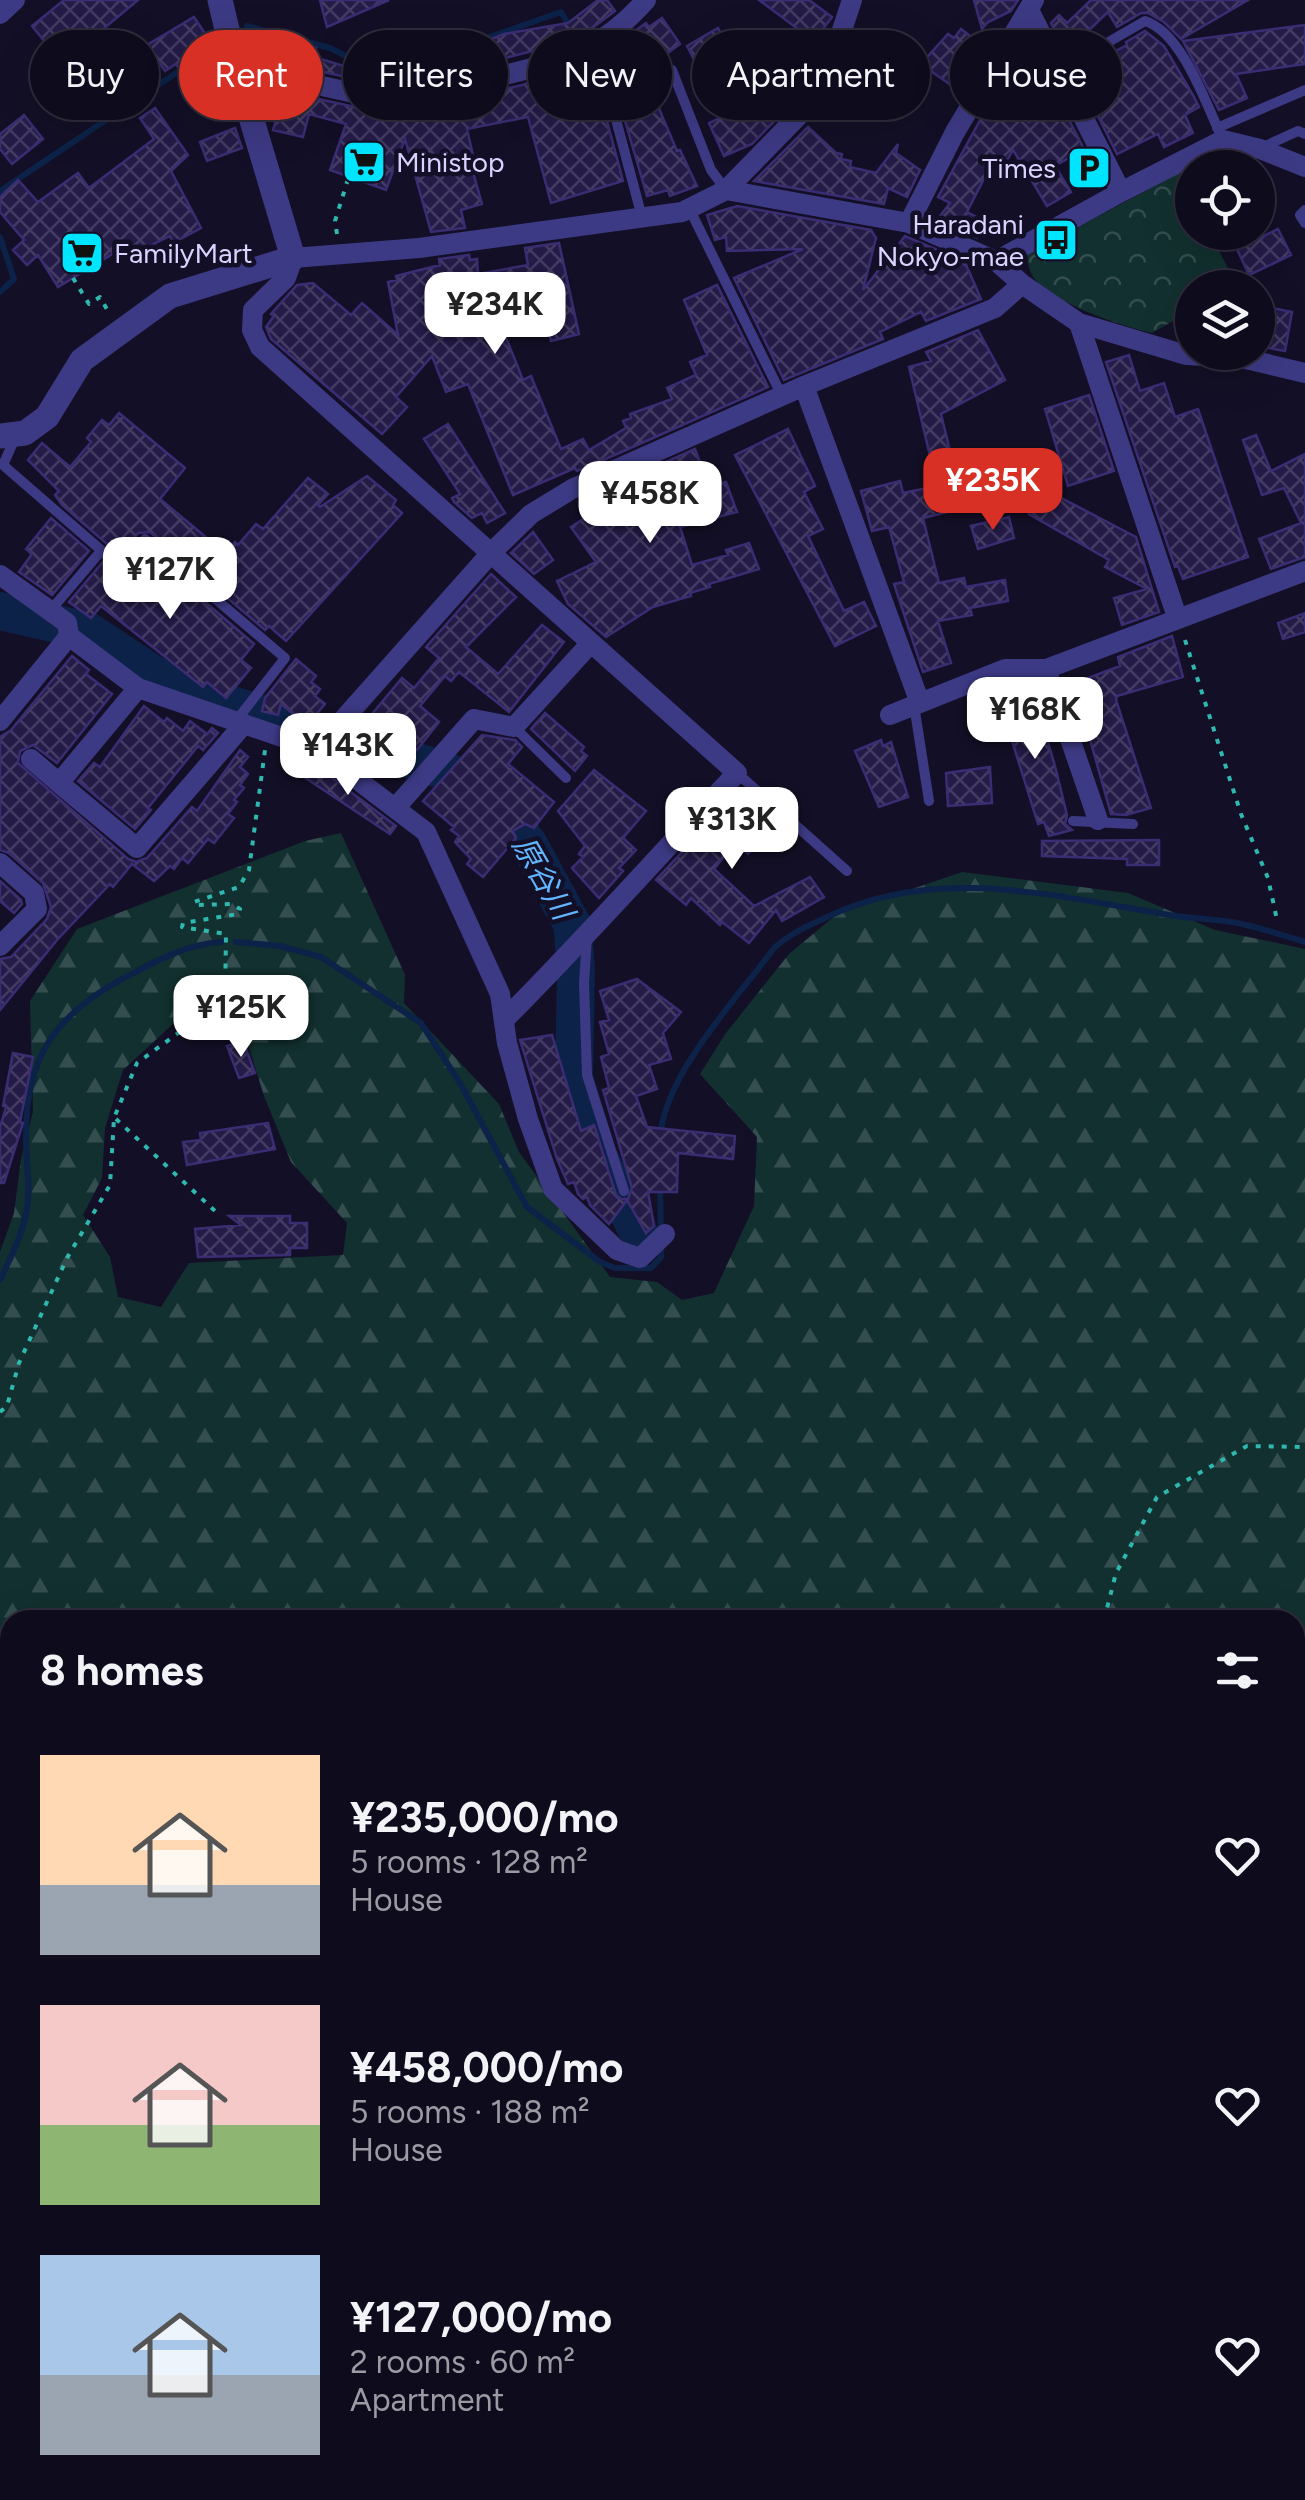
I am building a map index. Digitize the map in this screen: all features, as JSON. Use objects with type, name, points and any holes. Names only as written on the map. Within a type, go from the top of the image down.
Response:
[{"type":"street","points":[[0,14],[15,0]]},
{"type":"street","points":[[220,0],[227,30]]},
{"type":"street","points":[[323,86],[380,99],[400,99],[493,76],[586,48],[631,17],[646,0]]},
{"type":"street","points":[[8,435],[24,432],[47,418],[82,360],[170,296],[292,258],[419,248],[682,212],[726,190],[809,105],[826,78],[852,0]]},
{"type":"street","points":[[909,223],[954,132],[1031,5]]},
{"type":"street","points":[[1031,5],[1042,30]]},
{"type":"street","points":[[252,120],[292,258],[286,278],[254,310],[252,330],[260,347],[736,773],[504,1020]]},
{"type":"street","points":[[1085,120],[1121,192]]},
{"type":"street","points":[[996,261],[1220,134],[1305,167]]},
{"type":"street","points":[[726,190],[909,223],[996,261],[1079,323],[1186,355],[1242,358],[1305,373]]},
{"type":"street","points":[[318,749],[491,553],[531,514],[572,489],[804,386],[995,308],[1022,284]]},
{"type":"street","points":[[1079,323],[1178,617]]},
{"type":"street","points":[[804,386],[917,704]]},
{"type":"street","points":[[890,715],[1004,669],[1046,669],[1305,571]]},
{"type":"street","points":[[0,574],[67,623],[69,636],[138,688],[318,749],[426,832],[500,994],[528,1120],[552,1189],[617,1250],[640,1258],[666,1234]]},
{"type":"street","points":[[0,720],[69,636]]},
{"type":"street","points":[[397,806],[474,719],[514,727],[590,644]]},
{"type":"street","points":[[1046,669],[1098,820]]},
{"type":"street","points":[[60,782],[138,688]]},
{"type":"street","points":[[31,759],[137,848],[240,722]]},
{"type":"street","points":[[0,863],[34,894],[37,909],[0,946]]},
{"type":"lane","points":[[1122,35],[1145,22],[1154,24],[1178,51],[1220,134],[1305,90]]},
{"type":"lane","points":[[672,70],[710,170],[726,190]]},
{"type":"lane","points":[[616,120],[642,216]]},
{"type":"lane","points":[[1260,149],[1298,131],[1305,134]]},
{"type":"lane","points":[[690,208],[783,397]]},
{"type":"lane","points":[[1305,210],[1300,214],[1305,224]]},
{"type":"lane","points":[[8,435],[3,465],[100,551],[124,570],[145,540],[285,658],[240,722]]},
{"type":"lane","points":[[50,611],[100,551]]},
{"type":"lane","points":[[917,704],[929,801]]},
{"type":"lane","points":[[514,727],[566,778]]},
{"type":"lane","points":[[736,773],[847,872]]},
{"type":"lane","points":[[1073,821],[1133,824]]},
{"type":"lane","points":[[587,936],[587,1074],[624,1191]]},
{"type":"path","points":[[340,254],[335,221],[349,176]]},
{"type":"path","points":[[73,278],[89,304],[100,297],[113,320]]},
{"type":"path","points":[[1178,617],[1240,814],[1268,878],[1277,920]]},
{"type":"path","points":[[0,1412],[6,1406],[19,1362],[67,1258],[110,1185],[114,1118],[137,1062],[225,1000],[226,934],[182,927],[238,914],[240,910],[232,904],[194,902],[239,886],[249,870],[267,731]]},
{"type":"path","points":[[114,1118],[216,1211]]},
{"type":"path","points":[[1107,1610],[1116,1573],[1157,1497],[1247,1446],[1305,1447]]},
{"type":"green space","points":[[1175,175],[1175,250],[1219,250],[1229,270],[1175,270],[1175,320],[1152,333],[1106,319],[1056,296],[1034,278],[1026,255]]},
{"type":"green space","points":[[341,833],[405,975],[404,1003],[499,1104],[519,1152],[610,1277],[657,1282],[682,1300],[714,1293],[754,1206],[757,1137],[700,1074],[726,1033],[789,954],[836,915],[962,872],[1128,893],[1215,930],[1305,949],[1305,1610],[0,1610],[0,1252],[14,1213],[21,1159],[33,1112],[30,1001],[77,929],[305,841]],"holes":[[[237,1009],[264,1096],[291,1162],[347,1223],[343,1255],[189,1263],[161,1307],[118,1297],[110,1257],[83,1215],[102,1178],[105,1128],[123,1070],[173,1024],[204,1035]]]},
{"type":"building","points":[[64,0],[138,0],[102,30],[35,30],[32,26]]},
{"type":"building","points":[[320,0],[389,0],[327,27]]},
{"type":"building","points":[[598,0],[607,0],[615,11],[590,30],[528,30],[528,52],[508,57],[508,33],[568,23]]},
{"type":"building","points":[[759,0],[809,0],[832,17],[822,30],[799,30]]},
{"type":"building","points":[[974,0],[1018,0],[1011,11],[982,29]]},
{"type":"building","points":[[1091,0],[1248,0],[1181,39],[1148,13],[1117,27],[1108,12],[1089,30],[1054,30],[1051,23],[1059,15],[1067,23]]},
{"type":"building","points":[[194,17],[203,30],[179,30],[179,68],[176,64],[165,71],[159,62],[159,38]]},
{"type":"building","points":[[662,18],[670,30],[636,30],[646,23],[649,27]]},
{"type":"building","points":[[1305,25],[1305,64],[1236,74],[1247,98],[1219,110],[1183,41]]},
{"type":"building","points":[[1145,31],[1164,46],[1199,107],[1185,115],[1193,133],[1164,147],[1158,134],[1117,154],[1100,120],[1122,120],[1122,48]]},
{"type":"building","points":[[672,32],[680,44],[672,50]]},
{"type":"building","points":[[948,34],[950,85],[930,70],[930,54]]},
{"type":"building","points":[[323,60],[343,66],[343,76],[323,72]]},
{"type":"building","points":[[528,83],[528,117],[467,129],[475,164],[471,165],[482,204],[461,210],[465,228],[431,232],[405,139],[386,190],[330,170],[346,124],[323,118],[323,100],[343,104],[343,120],[508,120],[508,88]]},
{"type":"building","points":[[159,114],[188,155],[171,171],[201,228],[173,243],[170,236],[133,254],[129,244],[58,287],[38,255],[27,265],[13,250],[24,240],[0,212],[0,197],[18,180],[38,202],[78,173],[89,188],[154,139],[141,120],[159,120]]},
{"type":"building","points":[[24,115],[43,139],[12,164],[0,149],[0,134]]},
{"type":"building","points":[[276,120],[307,120],[303,137],[273,130]]},
{"type":"building","points":[[529,120],[607,120],[623,181],[551,203]]},
{"type":"building","points":[[625,120],[664,120],[697,186],[670,196],[668,190],[647,196]]},
{"type":"building","points":[[775,120],[752,144],[724,156],[709,123]]},
{"type":"building","points":[[980,120],[1069,120],[1084,149],[1055,166],[1071,192],[1047,206],[1013,150],[1001,171],[991,165],[967,212],[986,222],[977,238],[937,220],[950,203],[938,197]]},
{"type":"building","points":[[808,127],[842,154],[841,159],[851,161],[850,167],[876,173],[898,144],[896,153],[920,170],[907,197],[888,188],[884,204],[754,181]]},
{"type":"building","points":[[235,128],[242,148],[207,161],[200,142]]},
{"type":"building","points":[[737,206],[871,230],[876,238],[863,290],[905,236],[965,262],[981,299],[926,321],[921,312],[880,332],[883,339],[784,380],[734,278],[803,249],[727,251],[726,237],[715,240],[707,215]]},
{"type":"building","points":[[1278,229],[1291,255],[1260,270],[1247,270],[1237,250],[1275,250]]},
{"type":"building","points":[[559,243],[579,334],[551,341],[544,312],[499,320],[523,380],[531,376],[561,449],[583,439],[589,450],[626,428],[623,421],[631,418],[630,414],[672,399],[667,388],[696,375],[690,362],[707,355],[684,300],[717,285],[768,387],[592,465],[577,471],[575,468],[513,495],[468,384],[446,392],[432,356],[396,397],[407,407],[382,434],[271,339],[266,327],[274,316],[271,314],[297,285],[313,283],[351,315],[362,303],[398,335],[388,282],[397,280],[396,276],[440,265],[439,259],[469,255],[470,260],[477,259],[478,274],[528,265],[525,248]]},
{"type":"building","points":[[1275,308],[1292,312],[1285,351],[1275,349]]},
{"type":"building","points":[[978,330],[1005,380],[941,414],[964,508],[923,518],[939,583],[964,578],[966,587],[1005,580],[1008,601],[970,608],[972,615],[938,621],[951,663],[923,672],[894,584],[904,582],[889,527],[872,531],[861,491],[900,481],[903,493],[937,486],[909,367],[931,361],[926,352]]},
{"type":"building","points":[[1129,355],[1140,391],[1164,383],[1175,417],[1198,409],[1248,557],[1183,579],[1178,566],[1175,567],[1106,362]]},
{"type":"building","points":[[1089,395],[1114,471],[1068,486],[1045,409]]},
{"type":"building","points":[[119,413],[185,468],[160,499],[225,553],[235,542],[238,545],[256,524],[263,529],[308,478],[328,494],[320,507],[367,476],[396,500],[393,505],[402,513],[286,641],[269,626],[265,630],[150,532],[138,533],[122,557],[62,505],[55,495],[59,491],[28,460],[42,443],[70,467],[91,442],[87,438],[102,420],[109,425]]},
{"type":"building","points":[[448,424],[505,513],[487,523],[482,513],[472,518],[454,502],[452,498],[460,494],[424,439]]},
{"type":"building","points":[[788,429],[815,486],[804,492],[823,529],[808,536],[844,611],[864,602],[876,626],[835,646],[735,455]]},
{"type":"building","points":[[1256,435],[1271,471],[1305,454],[1305,557],[1271,569],[1259,539],[1301,523],[1284,488],[1262,495],[1243,440]]},
{"type":"building","points":[[695,449],[709,486],[726,482],[737,512],[680,527],[692,565],[728,555],[726,550],[749,543],[759,569],[653,607],[606,637],[568,604],[557,581],[596,562],[571,527],[623,499],[617,484]]},
{"type":"building","points":[[1046,490],[1136,537],[1159,612],[1122,625],[1114,598],[1147,589],[1105,567],[1109,560],[1029,514]]},
{"type":"building","points":[[1009,517],[1014,538],[978,549],[971,526]]},
{"type":"building","points":[[51,518],[89,551],[52,595],[19,572],[32,554],[26,549]]},
{"type":"building","points":[[533,532],[553,560],[534,574],[511,553]]},
{"type":"building","points":[[147,552],[254,644],[241,660],[251,668],[226,698],[207,682],[203,687],[101,606],[91,618],[69,602],[102,563],[126,578]]},
{"type":"building","points":[[491,574],[516,597],[466,647],[498,674],[542,625],[564,642],[509,712],[459,672],[451,681],[445,676],[420,706],[439,722],[417,750],[411,745],[407,749],[367,720],[402,678],[414,688],[439,658],[426,647]]},
{"type":"building","points":[[1305,613],[1305,632],[1283,639],[1278,623]]},
{"type":"building","points":[[1172,636],[1183,677],[1117,696],[1116,700],[1151,808],[1126,815],[1111,814],[1082,711],[1076,713],[1067,686],[1120,666],[1118,657]]},
{"type":"building","points":[[72,656],[89,670],[86,674],[112,694],[57,763],[33,745],[20,751],[18,763],[128,859],[136,862],[147,858],[192,807],[197,811],[240,750],[248,757],[240,767],[248,774],[228,814],[234,818],[214,843],[208,839],[188,863],[182,858],[174,869],[170,866],[154,881],[132,864],[57,940],[0,1010],[0,959],[11,957],[47,919],[51,907],[43,883],[9,853],[0,850],[0,737],[11,730]]},
{"type":"building","points":[[296,659],[316,676],[311,682],[320,689],[315,696],[325,704],[307,725],[281,704],[278,715],[262,711],[265,698]]},
{"type":"building","points":[[1026,688],[1055,766],[1067,815],[1065,824],[1072,830],[1049,836],[1044,822],[1038,824],[998,696]]},
{"type":"building","points":[[144,706],[183,731],[190,721],[207,734],[212,728],[218,733],[203,750],[198,746],[135,829],[78,781],[94,763],[100,767]]},
{"type":"building","points":[[545,713],[584,747],[581,751],[587,756],[575,771],[531,729]]},
{"type":"building","points":[[482,735],[515,740],[522,747],[508,764],[554,802],[534,828],[525,824],[513,831],[516,838],[483,877],[467,864],[471,859],[455,842],[459,836],[451,830],[454,827],[423,801]]},
{"type":"building","points":[[881,740],[883,746],[891,742],[908,797],[879,807],[855,751]]},
{"type":"building","points":[[314,764],[396,826],[390,834],[304,777]]},
{"type":"building","points":[[990,767],[992,803],[948,806],[946,773]]},
{"type":"building","points":[[594,770],[646,811],[623,838],[636,850],[599,898],[572,868],[583,857],[579,854],[585,846],[558,811]]},
{"type":"building","points":[[741,789],[776,819],[748,854],[736,842],[714,869],[754,906],[810,877],[824,897],[782,921],[776,910],[749,943],[722,922],[720,925],[691,898],[686,905],[656,880]]},
{"type":"building","points":[[1159,840],[1159,865],[1127,865],[1127,859],[1042,856],[1042,841]]},
{"type":"building","points":[[0,881],[21,900],[14,913],[0,901]]},
{"type":"building","points":[[637,979],[681,1012],[663,1033],[671,1059],[649,1065],[657,1089],[636,1096],[647,1127],[735,1136],[733,1159],[678,1153],[677,1192],[648,1192],[654,1226],[646,1233],[627,1200],[609,1224],[587,1197],[583,1199],[578,1194],[574,1182],[568,1184],[520,1040],[552,1035],[581,1131],[594,1125],[616,1195],[628,1199],[632,1188],[603,1090],[609,1088],[601,1057],[609,1054],[600,1022],[609,1020],[600,991]]},
{"type":"building","points":[[243,1041],[255,1073],[239,1078],[227,1046]]},
{"type":"building","points":[[13,1053],[33,1057],[20,1122],[23,1123],[4,1183],[0,1183],[0,1127]]},
{"type":"building","points":[[268,1123],[275,1149],[187,1165],[183,1142],[201,1140],[200,1133]]},
{"type":"building","points":[[229,1216],[290,1216],[290,1223],[307,1223],[307,1248],[290,1248],[290,1255],[198,1257],[195,1229],[241,1225]]},
{"type":"waterway","points":[[247,26],[330,48],[368,67],[407,66],[561,12],[572,30]]},
{"type":"waterway","points":[[0,191],[179,71]]},
{"type":"waterway","points":[[0,237],[14,279],[0,292]]},
{"type":"waterway","name":"原谷川","points":[[0,611],[88,631],[173,687],[447,771],[511,823],[528,843],[572,924],[576,967],[574,1078],[595,1150],[642,1239]]},
{"type":"waterway","points":[[660,1137],[665,1113],[689,1063],[775,947],[806,927],[868,901],[909,892],[994,889],[1232,922],[1305,942]]},
{"type":"waterway","points":[[0,1280],[25,1218],[29,1191],[27,1111],[37,1064],[47,1044],[77,1009],[122,979],[182,951],[221,942]]},
{"type":"waterway","points":[[236,942],[280,946],[321,957],[421,1023],[460,1083],[527,1207],[600,1262],[615,1268],[651,1268],[661,1257],[661,1244]]},
{"type":"waterway","points":[[660,1184],[661,1232]]},
{"type":"place","name":"Ministop","points":[[364,162]]},
{"type":"place","name":"Times","points":[[1089,168]]},
{"type":"place","name":"Haradani Nokyo-mae","points":[[1056,240]]},
{"type":"place","name":"FamilyMart","points":[[82,253]]}]
